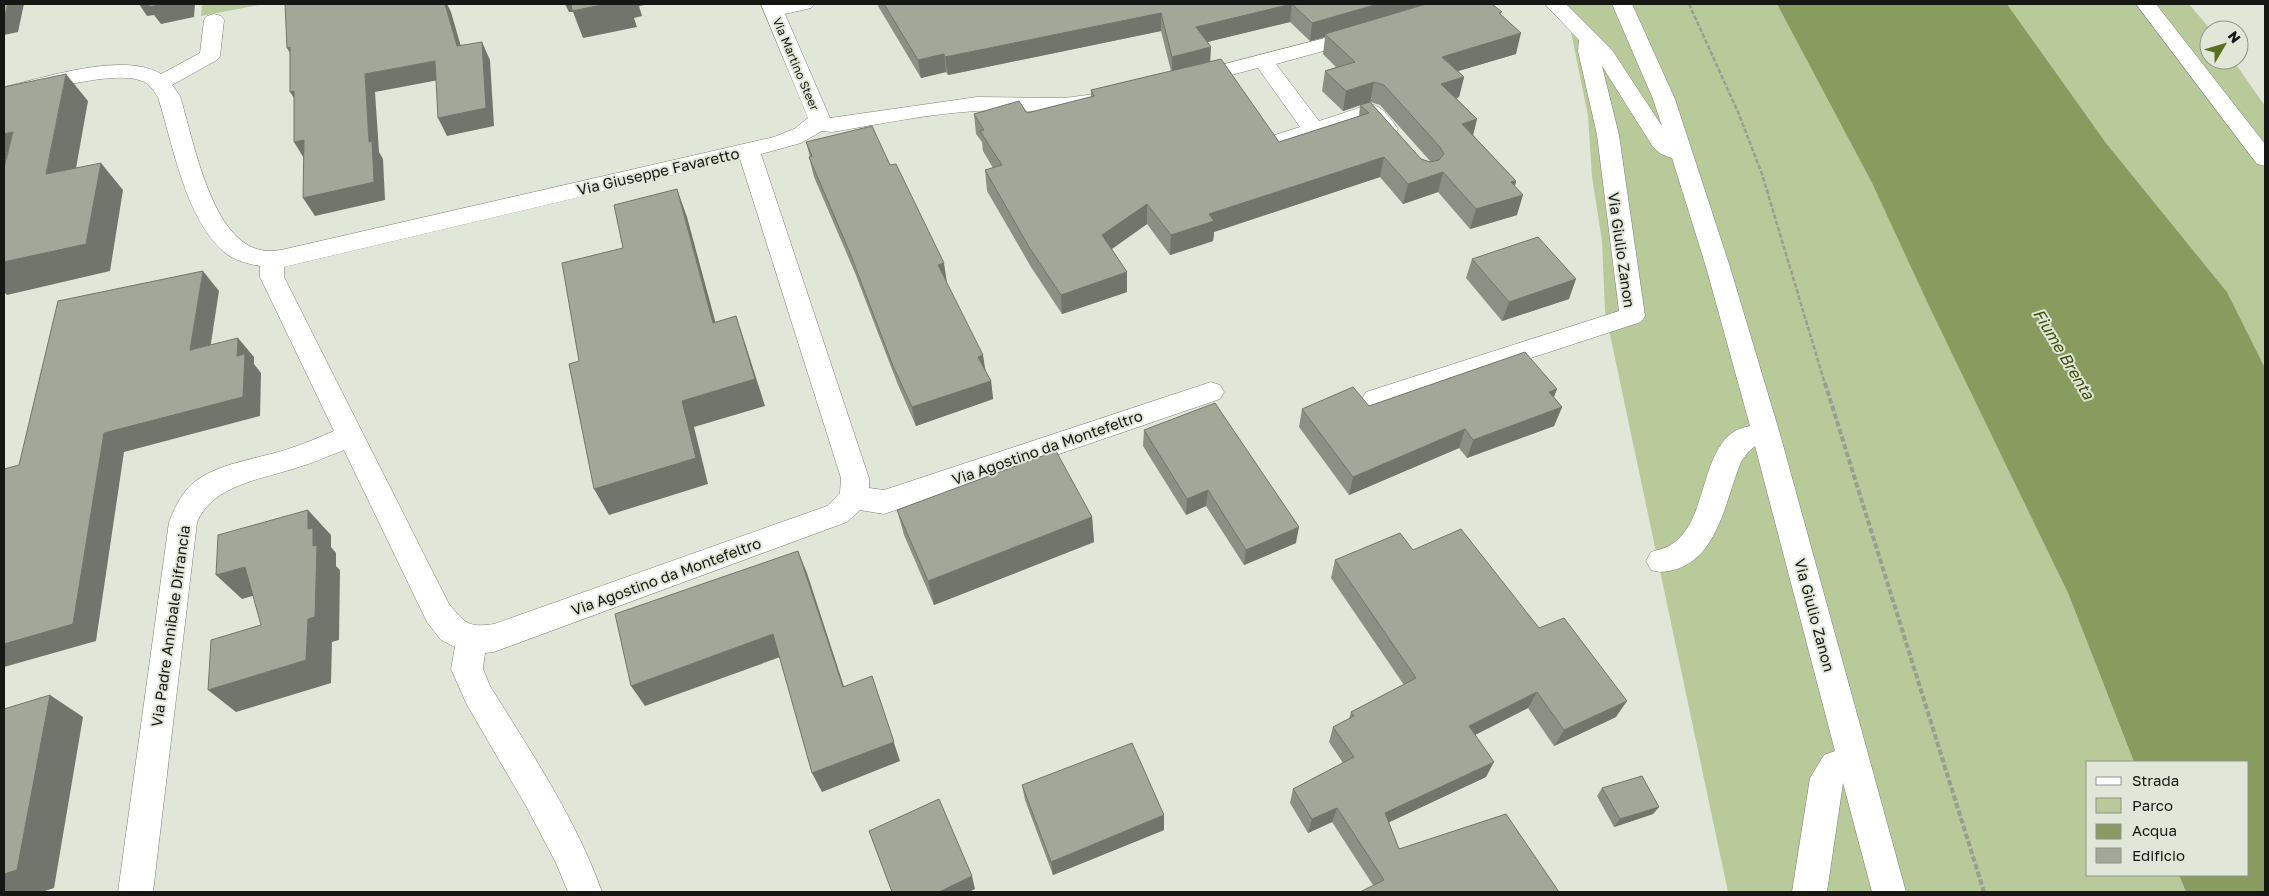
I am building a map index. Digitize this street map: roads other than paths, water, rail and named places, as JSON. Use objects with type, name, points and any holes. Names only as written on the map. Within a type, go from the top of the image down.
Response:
[{"type":"street","points":[[772,7],[804,4]]},
{"type":"street","points":[[1556,4],[1590,37],[1616,69],[1638,108],[1661,142],[1669,149],[1682,154]]},
{"type":"street","name":"Via Giulio Zanon","points":[[1622,4],[1664,99],[1718,267],[1766,434],[1888,892]]},
{"type":"street","points":[[2146,4],[2265,159]]},
{"type":"street","name":"Via Martino Steer","points":[[772,7],[815,105],[819,118],[816,124]]},
{"type":"street","points":[[4,93],[99,74],[131,72],[148,76],[160,83],[210,56],[214,20]]},
{"type":"street","points":[[1170,84],[1264,62],[1381,29]]},
{"type":"street","name":"Via Giulio Zanon","points":[[1375,399],[1632,316],[1608,135],[1588,51],[1590,37]]},
{"type":"street","points":[[1264,62],[1314,130]]},
{"type":"street","name":"Via Giuseppe Favaretto","points":[[160,83],[169,96],[204,204],[218,233],[233,247],[248,256],[274,260],[309,254],[748,150],[795,137],[809,131],[816,124]]},
{"type":"street","points":[[816,124],[832,125],[977,104],[1064,105],[1114,98]]},
{"type":"street","points":[[1276,142],[1371,111],[1401,145]]},
{"type":"street","points":[[748,150],[855,478],[854,498]]},
{"type":"street","points":[[274,260],[271,269],[272,277],[350,436],[438,613],[452,630],[472,642],[467,669],[478,695],[538,794],[569,853],[585,892]]},
{"type":"street","name":"Via Agostino da Montefeltro","points":[[472,642],[494,638],[837,514],[854,498],[884,502],[1211,392]]},
{"type":"street","points":[[1661,561],[1674,560],[1684,554],[1707,518],[1726,465],[1738,443],[1749,436],[1766,434]]},
{"type":"street","name":"Via Padre Annibale Difrancia","points":[[135,892],[183,522],[190,506],[204,491],[225,479],[298,457],[350,436]]},
{"type":"street","points":[[1810,892],[1827,778],[1836,766],[1855,768]]},
{"type":"water","name":"Fiume Brenta","points":[[1777,4],[2007,4],[2106,143],[2227,292],[2265,368],[2265,892],[2186,892],[2179,876],[2249,876],[2249,761],[2134,761],[2068,593],[1930,308],[1872,183]]}]
